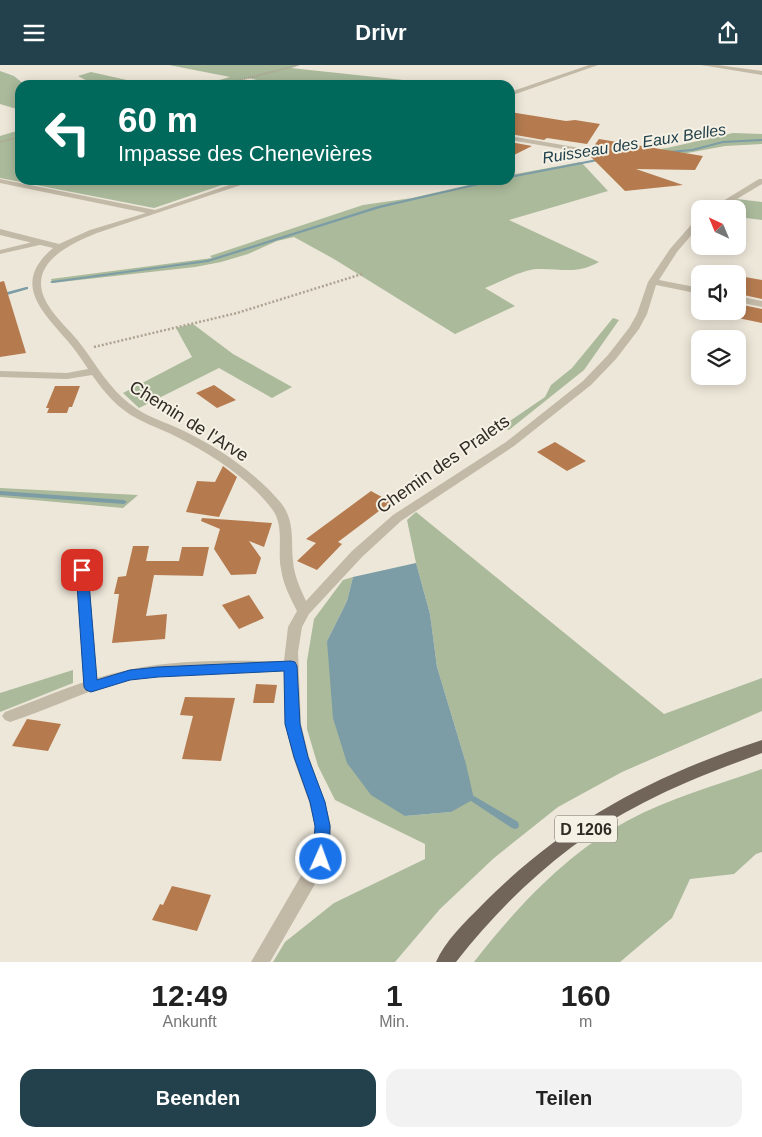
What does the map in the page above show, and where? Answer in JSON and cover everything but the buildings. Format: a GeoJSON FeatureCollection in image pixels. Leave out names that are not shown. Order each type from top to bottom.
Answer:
{"type":"FeatureCollection","features":[{"type":"Feature","properties":{"kind":"main road","name":"D 1206"},"geometry":{"type":"LineString","coordinates":[[445,962],[506,894],[557,849],[591,825],[618,808],[654,790],[762,746]]}},
{"type":"Feature","properties":{"kind":"street"},"geometry":{"type":"LineString","coordinates":[[515,92],[595,65]]}},
{"type":"Feature","properties":{"kind":"street"},"geometry":{"type":"LineString","coordinates":[[704,65],[762,73]]}},
{"type":"Feature","properties":{"kind":"street"},"geometry":{"type":"LineString","coordinates":[[0,181],[15,184]]}},
{"type":"Feature","properties":{"kind":"street"},"geometry":{"type":"LineString","coordinates":[[729,200],[762,181]]}},
{"type":"Feature","properties":{"kind":"street"},"geometry":{"type":"LineString","coordinates":[[20,185],[156,212]]}},
{"type":"Feature","properties":{"kind":"street"},"geometry":{"type":"LineString","coordinates":[[0,232],[60,247],[97,232],[237,185]]}},
{"type":"Feature","properties":{"kind":"street","name":"Chemin des Pralets"},"geometry":{"type":"LineString","coordinates":[[260,962],[321,859],[323,826],[292,724],[292,637],[304,611],[357,554],[397,518],[437,490],[510,444],[587,383],[612,357],[634,329],[642,314],[653,282],[673,251],[691,230]]}},
{"type":"Feature","properties":{"kind":"street","name":"Chemin de l'Arve"},"geometry":{"type":"LineString","coordinates":[[60,247],[42,263],[37,284],[38,295],[47,311],[82,351],[94,371],[127,408],[182,435],[219,457],[252,483],[277,507],[283,515],[285,523],[287,569],[304,611]]}},
{"type":"Feature","properties":{"kind":"street"},"geometry":{"type":"LineString","coordinates":[[653,282],[691,289]]}},
{"type":"Feature","properties":{"kind":"street"},"geometry":{"type":"LineString","coordinates":[[746,301],[762,304]]}},
{"type":"Feature","properties":{"kind":"street"},"geometry":{"type":"LineString","coordinates":[[0,374],[67,376],[94,371]]}},
{"type":"Feature","properties":{"kind":"street"},"geometry":{"type":"LineString","coordinates":[[10,717],[91,687],[130,675],[291,666]]}},
{"type":"Feature","properties":{"kind":"lane"},"geometry":{"type":"LineString","coordinates":[[515,139],[586,151]]}},
{"type":"Feature","properties":{"kind":"lane"},"geometry":{"type":"LineString","coordinates":[[0,252],[41,242]]}},
{"type":"Feature","properties":{"kind":"lane"},"geometry":{"type":"LineString","coordinates":[[81,559],[91,687]]}},
{"type":"Feature","properties":{"kind":"path"},"geometry":{"type":"LineString","coordinates":[[240,80],[299,65]]}},
{"type":"Feature","properties":{"kind":"path"},"geometry":{"type":"LineString","coordinates":[[0,142],[15,138]]}},
{"type":"Feature","properties":{"kind":"path"},"geometry":{"type":"LineString","coordinates":[[82,351],[237,313],[362,275]]}},
{"type":"Feature","properties":{"kind":"green space"},"geometry":{"type":"Polygon","coordinates":[[[169,65],[299,65],[291,68],[403,80],[257,80],[249,78],[219,80],[230,77],[169,65]]]}},
{"type":"Feature","properties":{"kind":"green space"},"geometry":{"type":"Polygon","coordinates":[[[0,71],[14,76],[19,80],[15,80],[15,108],[0,104],[0,71]]]}},
{"type":"Feature","properties":{"kind":"green space"},"geometry":{"type":"Polygon","coordinates":[[[91,72],[127,80],[86,80],[78,76],[91,72]]]}},
{"type":"Feature","properties":{"kind":"green space"},"geometry":{"type":"Polygon","coordinates":[[[15,132],[15,181],[0,178],[0,136],[15,132]]]}},
{"type":"Feature","properties":{"kind":"green space"},"geometry":{"type":"Polygon","coordinates":[[[733,133],[762,134],[762,144],[725,146],[682,154],[607,157],[667,148],[733,133]]]}},
{"type":"Feature","properties":{"kind":"green space"},"geometry":{"type":"Polygon","coordinates":[[[581,162],[608,191],[509,220],[599,262],[575,270],[531,270],[485,288],[515,306],[455,334],[334,259],[294,237],[277,241],[248,254],[195,267],[52,283],[51,279],[212,258],[210,256],[363,205],[412,198],[468,185],[515,185],[515,174],[581,162]]]}},
{"type":"Feature","properties":{"kind":"green space"},"geometry":{"type":"Polygon","coordinates":[[[36,185],[222,185],[154,208],[36,185]]]}},
{"type":"Feature","properties":{"kind":"green space"},"geometry":{"type":"Polygon","coordinates":[[[746,200],[762,202],[762,220],[746,218],[746,200]]]}},
{"type":"Feature","properties":{"kind":"green space"},"geometry":{"type":"Polygon","coordinates":[[[613,318],[619,320],[584,370],[509,430],[501,427],[545,397],[551,385],[572,368],[613,318]]]}},
{"type":"Feature","properties":{"kind":"green space"},"geometry":{"type":"Polygon","coordinates":[[[193,324],[233,354],[292,387],[272,398],[219,368],[139,408],[123,393],[192,357],[176,328],[193,324]]]}},
{"type":"Feature","properties":{"kind":"green space"},"geometry":{"type":"Polygon","coordinates":[[[0,488],[138,495],[123,508],[0,497],[0,488]]]}},
{"type":"Feature","properties":{"kind":"green space"},"geometry":{"type":"Polygon","coordinates":[[[416,512],[664,714],[762,678],[762,711],[622,772],[558,807],[494,858],[440,909],[395,962],[273,962],[285,942],[334,903],[425,859],[425,844],[335,800],[318,766],[307,729],[307,661],[314,619],[343,580],[353,577],[347,601],[327,641],[405,816],[451,812],[465,760],[437,667],[430,614],[407,520],[416,512]]]}},
{"type":"Feature","properties":{"kind":"green space"},"geometry":{"type":"Polygon","coordinates":[[[73,670],[73,683],[0,712],[0,693],[73,670]]]}},
{"type":"Feature","properties":{"kind":"green space"},"geometry":{"type":"Polygon","coordinates":[[[762,769],[762,852],[756,854],[734,874],[690,879],[672,918],[620,962],[474,962],[507,922],[543,884],[583,849],[605,834],[659,805],[762,769]]]}},
{"type":"Feature","properties":{"kind":"water"},"geometry":{"type":"Polygon","coordinates":[[[416,563],[430,614],[437,667],[465,760],[474,799],[451,812],[405,816],[371,795],[347,763],[333,718],[327,641],[347,601],[353,577],[416,563]]]}},
{"type":"Feature","properties":{"kind":"waterway","name":"Ruisseau des Eaux Belles"},"geometry":{"type":"LineString","coordinates":[[669,152],[692,150],[723,142],[762,140]]}},
{"type":"Feature","properties":{"kind":"waterway","name":"Ruisseau des Eaux Belles"},"geometry":{"type":"LineString","coordinates":[[515,176],[602,159]]}},
{"type":"Feature","properties":{"kind":"waterway","name":"Ruisseau des Eaux Belles"},"geometry":{"type":"LineString","coordinates":[[52,282],[208,261],[379,207],[476,185]]}},
{"type":"Feature","properties":{"kind":"waterway","name":"Ruisseau des Eaux Belles"},"geometry":{"type":"LineString","coordinates":[[0,296],[26,288]]}},
{"type":"Feature","properties":{"kind":"waterway"},"geometry":{"type":"LineString","coordinates":[[0,493],[124,502]]}},
{"type":"Feature","properties":{"kind":"waterway"},"geometry":{"type":"LineString","coordinates":[[474,799],[515,825]]}},
{"type":"Feature","properties":{"kind":"route"},"geometry":{"type":"LineString","coordinates":[[82,570],[91,687],[130,675],[158,672],[291,666],[292,724],[323,826],[321,859]]}}]}
